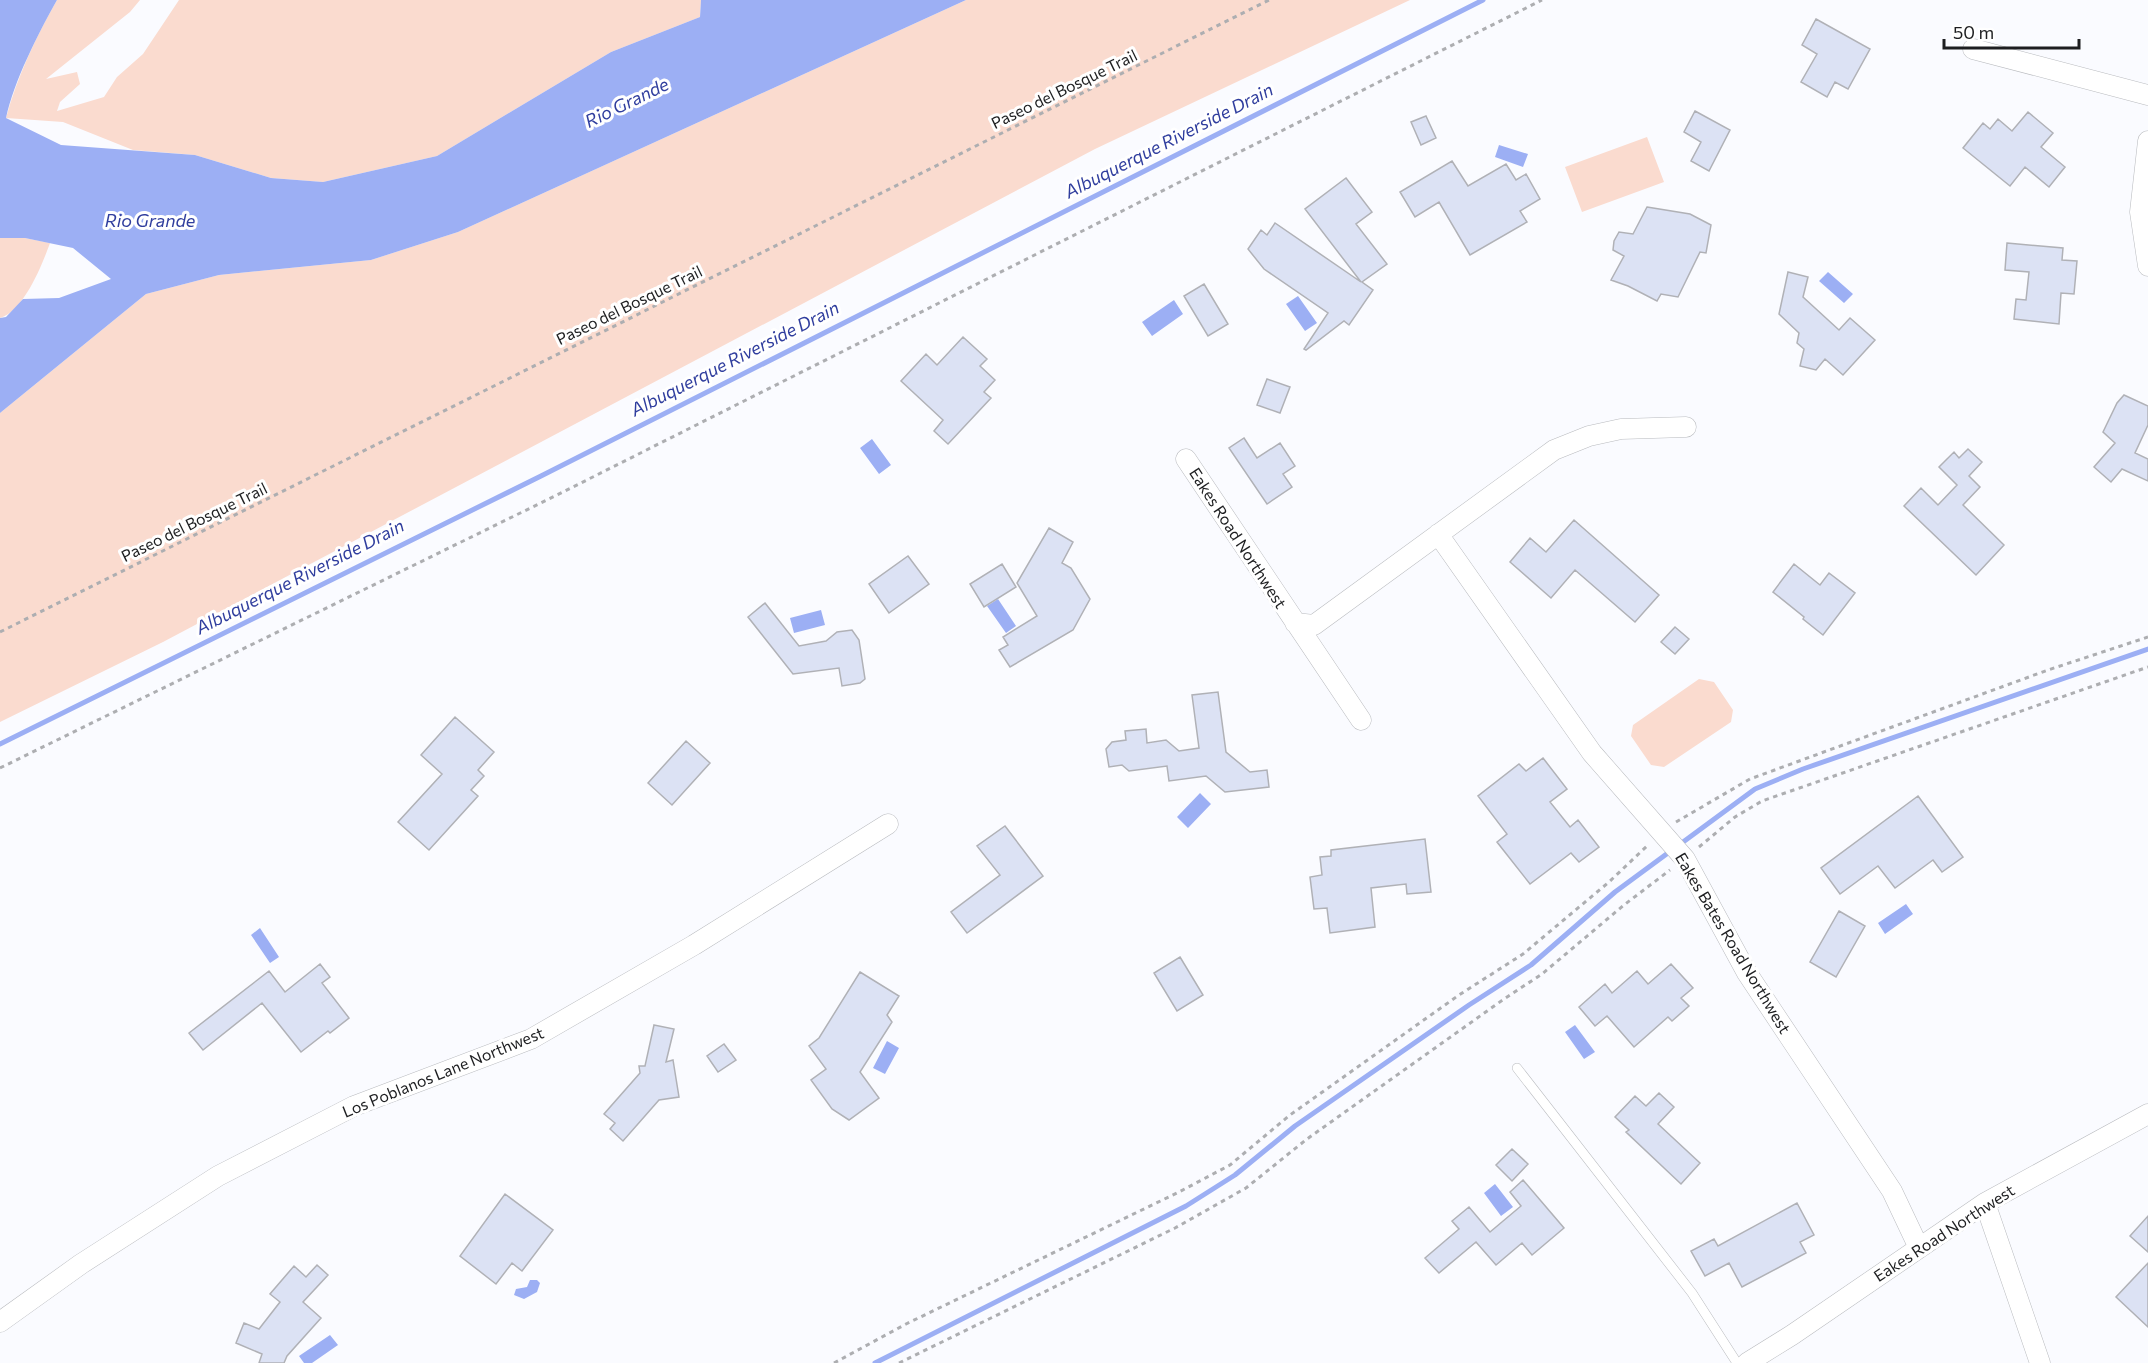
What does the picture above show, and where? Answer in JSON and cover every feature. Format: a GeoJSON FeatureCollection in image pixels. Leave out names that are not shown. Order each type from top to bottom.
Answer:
{"type":"FeatureCollection","features":[{"type":"Feature","properties":{"kind":"street"},"geometry":{"type":"LineString","coordinates":[[1973,49],[2148,95]]}},
{"type":"Feature","properties":{"kind":"street"},"geometry":{"type":"LineString","coordinates":[[2148,141],[2140,212],[2148,266]]}},
{"type":"Feature","properties":{"kind":"street","name":"Eakes Road Northwest"},"geometry":{"type":"LineString","coordinates":[[1186,459],[1294,623],[1314,625],[1554,450],[1589,436],[1621,429],[1686,427]]}},
{"type":"Feature","properties":{"kind":"street","name":"Eakes Bates Road Northwest"},"geometry":{"type":"LineString","coordinates":[[1438,534],[1592,753],[1663,831],[1685,859],[1747,973],[1892,1191],[1919,1248]]}},
{"type":"Feature","properties":{"kind":"street"},"geometry":{"type":"LineString","coordinates":[[1294,623],[1361,720]]}},
{"type":"Feature","properties":{"kind":"street","name":"Los Poblanos Lane Northwest"},"geometry":{"type":"LineString","coordinates":[[0,1322],[81,1264],[218,1176],[354,1106],[531,1039],[694,945],[888,824]]}},
{"type":"Feature","properties":{"kind":"street","name":"Eakes Road Northwest"},"geometry":{"type":"LineString","coordinates":[[1747,1363],[1792,1335],[1985,1203],[2148,1114]]}},
{"type":"Feature","properties":{"kind":"street"},"geometry":{"type":"LineString","coordinates":[[1985,1203],[2040,1363]]}},
{"type":"Feature","properties":{"kind":"lane"},"geometry":{"type":"LineString","coordinates":[[1517,1068],[1692,1293],[1737,1363]]}},
{"type":"Feature","properties":{"kind":"path","name":"Paseo del Bosque Trail"},"geometry":{"type":"LineString","coordinates":[[0,632],[1269,0]]}},
{"type":"Feature","properties":{"kind":"path"},"geometry":{"type":"LineString","coordinates":[[0,768],[557,495],[1542,0]]}},
{"type":"Feature","properties":{"kind":"path"},"geometry":{"type":"LineString","coordinates":[[834,1363],[906,1324],[1230,1165],[1299,1109],[1459,995],[1522,954],[1609,882],[1671,824],[1750,779],[2048,670],[2148,638]]}},
{"type":"Feature","properties":{"kind":"path"},"geometry":{"type":"LineString","coordinates":[[899,1363],[1175,1228],[1246,1188],[1307,1139],[1542,974],[1735,817],[1762,801],[2148,667]]}},
{"type":"Feature","properties":{"kind":"shaded area"},"geometry":{"type":"Polygon","coordinates":[[[57,0],[140,0],[130,12],[46,79],[77,72],[80,84],[60,102],[57,111],[104,97],[117,77],[143,54],[179,0],[701,0],[700,17],[611,52],[437,156],[323,182],[271,178],[195,155],[133,150],[63,122],[6,118],[28,58],[57,0]]]}},
{"type":"Feature","properties":{"kind":"shaded area"},"geometry":{"type":"Polygon","coordinates":[[[966,0],[1410,0],[1095,149],[163,642],[0,722],[0,413],[146,294],[219,275],[371,260],[458,232],[966,0]]]}},
{"type":"Feature","properties":{"kind":"shaded area"},"geometry":{"type":"Polygon","coordinates":[[[1647,137],[1664,182],[1582,212],[1565,167],[1647,137]]]}},
{"type":"Feature","properties":{"kind":"shaded area"},"geometry":{"type":"Polygon","coordinates":[[[0,238],[25,238],[50,243],[37,275],[24,297],[9,314],[0,318],[0,238]]]}},
{"type":"Feature","properties":{"kind":"shaded area"},"geometry":{"type":"Polygon","coordinates":[[[1699,679],[1714,682],[1733,710],[1731,722],[1664,767],[1651,765],[1631,736],[1633,725],[1699,679]]]}},
{"type":"Feature","properties":{"kind":"water","name":"Rio Grande"},"geometry":{"type":"Polygon","coordinates":[[[0,0],[57,0],[21,73],[6,118],[61,145],[195,155],[271,178],[323,182],[437,156],[611,52],[700,17],[701,0],[966,0],[458,232],[371,260],[219,275],[146,294],[0,413],[0,318],[6,317],[23,299],[59,298],[111,279],[73,248],[25,238],[0,238],[0,0]]]}},
{"type":"Feature","properties":{"kind":"water"},"geometry":{"type":"Polygon","coordinates":[[[1499,145],[1528,154],[1523,167],[1495,157],[1499,145]]]}},
{"type":"Feature","properties":{"kind":"water"},"geometry":{"type":"Polygon","coordinates":[[[1828,272],[1853,294],[1844,303],[1819,281],[1828,272]]]}},
{"type":"Feature","properties":{"kind":"water"},"geometry":{"type":"Polygon","coordinates":[[[1298,296],[1317,323],[1305,331],[1286,304],[1298,296]]]}},
{"type":"Feature","properties":{"kind":"water"},"geometry":{"type":"Polygon","coordinates":[[[1174,300],[1183,314],[1152,336],[1142,322],[1174,300]]]}},
{"type":"Feature","properties":{"kind":"water"},"geometry":{"type":"Polygon","coordinates":[[[872,439],[891,465],[879,474],[860,448],[872,439]]]}},
{"type":"Feature","properties":{"kind":"water"},"geometry":{"type":"Polygon","coordinates":[[[998,599],[1016,626],[1006,633],[987,606],[998,599]]]}},
{"type":"Feature","properties":{"kind":"water"},"geometry":{"type":"Polygon","coordinates":[[[821,610],[825,625],[794,633],[790,618],[821,610]]]}},
{"type":"Feature","properties":{"kind":"water"},"geometry":{"type":"Polygon","coordinates":[[[1200,793],[1211,804],[1188,828],[1177,817],[1200,793]]]}},
{"type":"Feature","properties":{"kind":"water"},"geometry":{"type":"Polygon","coordinates":[[[1906,904],[1913,914],[1885,934],[1878,923],[1906,904]]]}},
{"type":"Feature","properties":{"kind":"water"},"geometry":{"type":"Polygon","coordinates":[[[260,928],[279,957],[270,963],[251,935],[260,928]]]}},
{"type":"Feature","properties":{"kind":"water"},"geometry":{"type":"Polygon","coordinates":[[[1575,1025],[1595,1052],[1584,1059],[1565,1032],[1575,1025]]]}},
{"type":"Feature","properties":{"kind":"water"},"geometry":{"type":"Polygon","coordinates":[[[887,1041],[899,1048],[885,1074],[873,1068],[887,1041]]]}},
{"type":"Feature","properties":{"kind":"water"},"geometry":{"type":"Polygon","coordinates":[[[1495,1184],[1513,1207],[1501,1216],[1484,1193],[1495,1184]]]}},
{"type":"Feature","properties":{"kind":"water"},"geometry":{"type":"Polygon","coordinates":[[[530,1280],[537,1280],[540,1283],[537,1292],[524,1299],[514,1295],[516,1289],[527,1287],[530,1280]]]}},
{"type":"Feature","properties":{"kind":"water"},"geometry":{"type":"Polygon","coordinates":[[[330,1335],[338,1345],[312,1363],[304,1363],[299,1356],[330,1335]]]}},
{"type":"Feature","properties":{"kind":"building"},"geometry":{"type":"Polygon","coordinates":[[[1816,19],[1870,49],[1848,89],[1835,82],[1827,97],[1801,82],[1817,54],[1802,45],[1816,19]]]}},
{"type":"Feature","properties":{"kind":"building"},"geometry":{"type":"Polygon","coordinates":[[[1695,111],[1730,130],[1709,171],[1691,161],[1701,142],[1684,132],[1695,111]]]}},
{"type":"Feature","properties":{"kind":"building"},"geometry":{"type":"Polygon","coordinates":[[[2028,112],[2053,133],[2041,147],[2065,167],[2049,187],[2025,167],[2010,186],[1963,148],[1983,123],[1990,129],[1998,119],[2012,131],[2028,112]]]}},
{"type":"Feature","properties":{"kind":"building"},"geometry":{"type":"Polygon","coordinates":[[[1426,116],[1436,138],[1421,145],[1411,122],[1426,116]]]}},
{"type":"Feature","properties":{"kind":"building"},"geometry":{"type":"Polygon","coordinates":[[[1452,161],[1468,186],[1506,164],[1516,180],[1526,174],[1540,199],[1520,211],[1527,222],[1470,255],[1439,202],[1415,217],[1400,192],[1452,161]]]}},
{"type":"Feature","properties":{"kind":"building"},"geometry":{"type":"Polygon","coordinates":[[[1346,178],[1372,212],[1356,224],[1387,264],[1362,282],[1373,290],[1349,325],[1344,321],[1306,350],[1304,349],[1328,313],[1264,269],[1248,249],[1261,230],[1267,235],[1275,223],[1361,282],[1305,209],[1346,178]]]}},
{"type":"Feature","properties":{"kind":"building"},"geometry":{"type":"Polygon","coordinates":[[[1647,207],[1690,214],[1711,225],[1706,253],[1700,252],[1678,297],[1661,294],[1657,301],[1611,280],[1624,256],[1613,250],[1614,241],[1619,232],[1633,234],[1647,207]]]}},
{"type":"Feature","properties":{"kind":"building"},"geometry":{"type":"Polygon","coordinates":[[[2007,243],[2063,248],[2062,260],[2077,261],[2074,294],[2061,293],[2059,324],[2014,319],[2016,299],[2026,300],[2029,272],[2005,270],[2007,243]]]}},
{"type":"Feature","properties":{"kind":"building"},"geometry":{"type":"Polygon","coordinates":[[[1788,272],[1808,277],[1803,297],[1839,330],[1850,318],[1875,340],[1843,375],[1825,359],[1816,370],[1800,366],[1804,349],[1797,343],[1799,333],[1779,314],[1788,272]]]}},
{"type":"Feature","properties":{"kind":"building"},"geometry":{"type":"Polygon","coordinates":[[[1204,284],[1228,324],[1208,336],[1184,296],[1204,284]]]}},
{"type":"Feature","properties":{"kind":"building"},"geometry":{"type":"Polygon","coordinates":[[[963,337],[987,359],[980,366],[995,380],[984,392],[991,398],[948,444],[934,431],[943,420],[901,381],[926,354],[937,365],[963,337]]]}},
{"type":"Feature","properties":{"kind":"building"},"geometry":{"type":"Polygon","coordinates":[[[1267,379],[1290,387],[1280,413],[1257,405],[1267,379]]]}},
{"type":"Feature","properties":{"kind":"building"},"geometry":{"type":"Polygon","coordinates":[[[2124,395],[2148,406],[2148,425],[2135,453],[2148,459],[2148,481],[2122,469],[2111,482],[2094,467],[2115,443],[2103,432],[2117,403],[2124,395]]]}},
{"type":"Feature","properties":{"kind":"building"},"geometry":{"type":"Polygon","coordinates":[[[1244,438],[1257,458],[1280,443],[1295,466],[1283,474],[1292,487],[1267,504],[1229,448],[1244,438]]]}},
{"type":"Feature","properties":{"kind":"building"},"geometry":{"type":"Polygon","coordinates":[[[1968,449],[1982,462],[1969,476],[1980,487],[1963,505],[2004,545],[1976,575],[1904,506],[1921,488],[1938,505],[1957,485],[1939,467],[1954,452],[1959,458],[1968,449]]]}},
{"type":"Feature","properties":{"kind":"building"},"geometry":{"type":"Polygon","coordinates":[[[1574,520],[1659,595],[1635,622],[1575,570],[1551,598],[1510,562],[1530,538],[1546,552],[1574,520]]]}},
{"type":"Feature","properties":{"kind":"building"},"geometry":{"type":"Polygon","coordinates":[[[1049,528],[1073,542],[1062,563],[1071,568],[1090,599],[1073,630],[1010,667],[999,650],[1008,645],[1003,637],[1037,616],[1017,583],[1049,528]]]}},
{"type":"Feature","properties":{"kind":"building"},"geometry":{"type":"Polygon","coordinates":[[[908,556],[929,584],[889,613],[869,584],[908,556]]]}},
{"type":"Feature","properties":{"kind":"building"},"geometry":{"type":"Polygon","coordinates":[[[1002,564],[1016,587],[984,607],[970,584],[1002,564]]]}},
{"type":"Feature","properties":{"kind":"building"},"geometry":{"type":"Polygon","coordinates":[[[1794,564],[1820,585],[1829,573],[1855,593],[1823,635],[1773,592],[1794,564]]]}},
{"type":"Feature","properties":{"kind":"building"},"geometry":{"type":"Polygon","coordinates":[[[765,603],[799,646],[826,641],[837,632],[852,630],[859,640],[865,679],[860,683],[842,686],[839,668],[793,674],[748,617],[765,603]]]}},
{"type":"Feature","properties":{"kind":"building"},"geometry":{"type":"Polygon","coordinates":[[[1675,627],[1689,639],[1675,654],[1661,642],[1675,627]]]}},
{"type":"Feature","properties":{"kind":"building"},"geometry":{"type":"Polygon","coordinates":[[[1218,692],[1226,752],[1250,772],[1267,770],[1269,787],[1225,792],[1206,776],[1169,781],[1167,766],[1129,771],[1122,765],[1109,767],[1106,749],[1112,742],[1126,740],[1125,731],[1146,729],[1147,743],[1166,740],[1179,751],[1199,748],[1192,695],[1218,692]]]}},
{"type":"Feature","properties":{"kind":"building"},"geometry":{"type":"Polygon","coordinates":[[[455,717],[494,752],[478,770],[484,776],[471,790],[478,796],[429,850],[398,822],[442,774],[421,755],[455,717]]]}},
{"type":"Feature","properties":{"kind":"building"},"geometry":{"type":"Polygon","coordinates":[[[686,741],[710,763],[672,805],[648,783],[686,741]]]}},
{"type":"Feature","properties":{"kind":"building"},"geometry":{"type":"Polygon","coordinates":[[[1543,758],[1567,789],[1550,802],[1570,827],[1578,820],[1599,847],[1579,862],[1571,853],[1530,884],[1497,842],[1507,834],[1478,796],[1519,764],[1526,771],[1543,758]]]}},
{"type":"Feature","properties":{"kind":"building"},"geometry":{"type":"Polygon","coordinates":[[[1918,796],[1963,857],[1942,872],[1933,860],[1895,888],[1878,866],[1840,894],[1821,868],[1918,796]]]}},
{"type":"Feature","properties":{"kind":"building"},"geometry":{"type":"Polygon","coordinates":[[[1005,826],[1043,876],[967,933],[951,912],[1000,875],[977,846],[1005,826]]]}},
{"type":"Feature","properties":{"kind":"building"},"geometry":{"type":"Polygon","coordinates":[[[1425,839],[1431,892],[1407,894],[1406,884],[1371,888],[1375,927],[1330,933],[1327,908],[1314,909],[1310,877],[1322,875],[1320,857],[1331,856],[1331,850],[1425,839]]]}},
{"type":"Feature","properties":{"kind":"building"},"geometry":{"type":"Polygon","coordinates":[[[1839,911],[1865,926],[1836,977],[1810,962],[1839,911]]]}},
{"type":"Feature","properties":{"kind":"building"},"geometry":{"type":"Polygon","coordinates":[[[1180,957],[1203,995],[1177,1011],[1154,973],[1180,957]]]}},
{"type":"Feature","properties":{"kind":"building"},"geometry":{"type":"Polygon","coordinates":[[[320,964],[330,977],[322,983],[349,1018],[301,1052],[262,1003],[203,1050],[189,1033],[269,971],[285,992],[320,964]]]}},
{"type":"Feature","properties":{"kind":"building"},"geometry":{"type":"Polygon","coordinates":[[[1671,964],[1693,988],[1681,998],[1689,1006],[1672,1021],[1668,1017],[1634,1047],[1607,1016],[1595,1026],[1579,1007],[1605,984],[1612,993],[1637,971],[1648,984],[1671,964]]]}},
{"type":"Feature","properties":{"kind":"building"},"geometry":{"type":"Polygon","coordinates":[[[860,972],[899,996],[887,1015],[892,1022],[860,1072],[879,1098],[849,1120],[832,1109],[811,1080],[826,1069],[809,1046],[819,1038],[860,972]]]}},
{"type":"Feature","properties":{"kind":"building"},"geometry":{"type":"Polygon","coordinates":[[[654,1025],[674,1029],[666,1062],[673,1060],[679,1097],[659,1100],[623,1141],[610,1129],[615,1123],[604,1114],[640,1073],[639,1066],[645,1066],[654,1025]]]}},
{"type":"Feature","properties":{"kind":"building"},"geometry":{"type":"Polygon","coordinates":[[[724,1044],[736,1060],[718,1072],[707,1056],[724,1044]]]}},
{"type":"Feature","properties":{"kind":"building"},"geometry":{"type":"Polygon","coordinates":[[[1659,1093],[1674,1107],[1658,1124],[1700,1163],[1681,1184],[1626,1132],[1629,1130],[1615,1117],[1635,1096],[1646,1106],[1659,1093]]]}},
{"type":"Feature","properties":{"kind":"building"},"geometry":{"type":"Polygon","coordinates":[[[1512,1149],[1528,1164],[1512,1181],[1496,1165],[1512,1149]]]}},
{"type":"Feature","properties":{"kind":"building"},"geometry":{"type":"Polygon","coordinates":[[[1523,1180],[1564,1228],[1532,1255],[1522,1243],[1496,1265],[1476,1242],[1439,1273],[1425,1258],[1459,1229],[1452,1221],[1469,1207],[1490,1232],[1521,1206],[1510,1192],[1523,1180]]]}},
{"type":"Feature","properties":{"kind":"building"},"geometry":{"type":"Polygon","coordinates":[[[505,1194],[553,1230],[522,1271],[512,1263],[496,1284],[460,1256],[505,1194]]]}},
{"type":"Feature","properties":{"kind":"building"},"geometry":{"type":"Polygon","coordinates":[[[1797,1203],[1814,1235],[1800,1242],[1806,1253],[1742,1287],[1729,1263],[1705,1276],[1691,1251],[1714,1239],[1718,1246],[1797,1203]]]}},
{"type":"Feature","properties":{"kind":"building"},"geometry":{"type":"Polygon","coordinates":[[[2148,1216],[2148,1252],[2130,1236],[2148,1216]]]}},
{"type":"Feature","properties":{"kind":"building"},"geometry":{"type":"Polygon","coordinates":[[[2148,1263],[2148,1327],[2116,1297],[2148,1263]]]}},
{"type":"Feature","properties":{"kind":"building"},"geometry":{"type":"Polygon","coordinates":[[[317,1265],[328,1275],[303,1302],[321,1318],[287,1356],[284,1363],[259,1363],[262,1354],[236,1343],[244,1323],[259,1329],[280,1302],[270,1294],[294,1266],[306,1277],[317,1265]]]}},
{"type":"Feature","properties":{"kind":"waterway","name":"Albuquerque Riverside Drain"},"geometry":{"type":"LineString","coordinates":[[0,744],[541,476],[1483,0]]}},
{"type":"Feature","properties":{"kind":"waterway"},"geometry":{"type":"LineString","coordinates":[[1679,845],[1755,789],[1803,769],[2148,649]]}},
{"type":"Feature","properties":{"kind":"waterway"},"geometry":{"type":"LineString","coordinates":[[875,1363],[1186,1206],[1235,1175],[1295,1126],[1469,1005],[1531,965],[1615,892],[1672,850]]}}]}
